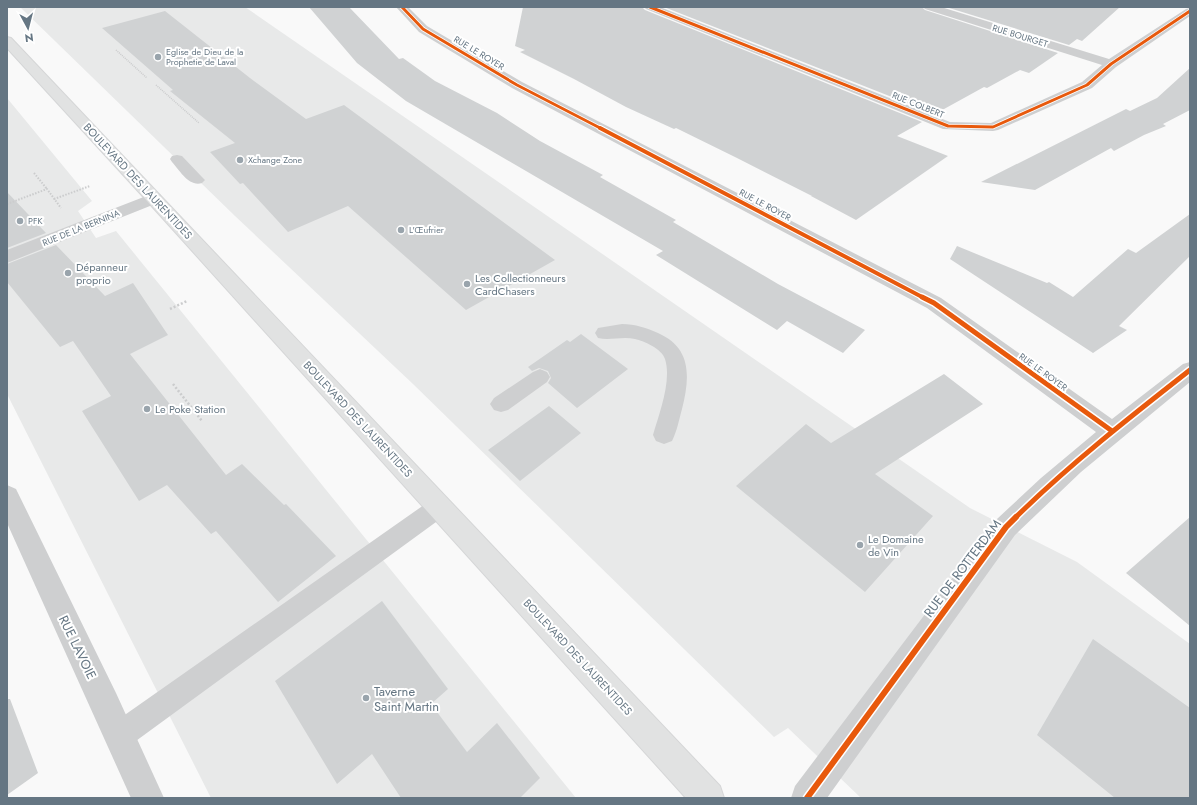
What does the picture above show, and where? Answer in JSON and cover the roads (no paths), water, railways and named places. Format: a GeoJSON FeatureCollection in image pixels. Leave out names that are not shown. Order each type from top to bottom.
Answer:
{"type":"FeatureCollection","features":[{"type":"Feature","properties":{"kind":"main road","name":"BOULEVARD DES LAURENTIDES"},"geometry":{"type":"LineString","coordinates":[[7,41],[708,798]]}},
{"type":"Feature","properties":{"kind":"street","name":"RUE LE ROYER"},"geometry":{"type":"LineString","coordinates":[[402,7],[423,28],[517,85],[934,303],[1112,431]]}},
{"type":"Feature","properties":{"kind":"street","name":"RUE COLBERT"},"geometry":{"type":"LineString","coordinates":[[650,7],[948,126],[993,127],[1087,85],[1111,64],[1190,11]]}},
{"type":"Feature","properties":{"kind":"street","name":"RUE BOURGET"},"geometry":{"type":"LineString","coordinates":[[929,7],[1111,64]]}},
{"type":"Feature","properties":{"kind":"street","name":"RUE DE LA BERNINA"},"geometry":{"type":"LineString","coordinates":[[7,257],[154,198]]}},
{"type":"Feature","properties":{"kind":"street","name":"RUE DE ROTTERDAM"},"geometry":{"type":"LineString","coordinates":[[807,798],[1006,527],[1045,488],[1112,431],[1190,370]]}},
{"type":"Feature","properties":{"kind":"street","name":"RUE LAVOIE"},"geometry":{"type":"LineString","coordinates":[[7,496],[148,798]]}},
{"type":"Feature","properties":{"kind":"lane"},"geometry":{"type":"LineString","coordinates":[[177,159],[197,180]]}},
{"type":"Feature","properties":{"kind":"lane"},"geometry":{"type":"LineString","coordinates":[[605,333],[621,330],[641,334],[661,344],[670,351],[674,358],[676,381],[664,435]]}},
{"type":"Feature","properties":{"kind":"lane"},"geometry":{"type":"LineString","coordinates":[[501,404],[540,377]]}},
{"type":"Feature","properties":{"kind":"lane"},"geometry":{"type":"LineString","coordinates":[[119,736],[439,506]]}},
{"type":"Feature","properties":{"kind":"place","name":"Eglise de Dieu de la Prophetie de Laval"},"geometry":{"type":"Point","coordinates":[158,57]}},
{"type":"Feature","properties":{"kind":"place","name":"Xchange Zone"},"geometry":{"type":"Point","coordinates":[240,160]}},
{"type":"Feature","properties":{"kind":"place","name":"PFK"},"geometry":{"type":"Point","coordinates":[20,221]}},
{"type":"Feature","properties":{"kind":"place","name":"L'Œufrier"},"geometry":{"type":"Point","coordinates":[401,230]}},
{"type":"Feature","properties":{"kind":"place","name":"Dépanneur proprio"},"geometry":{"type":"Point","coordinates":[68,273]}},
{"type":"Feature","properties":{"kind":"place","name":"Les Collectionneurs CardChasers"},"geometry":{"type":"Point","coordinates":[467,284]}},
{"type":"Feature","properties":{"kind":"place","name":"Le Poke Station"},"geometry":{"type":"Point","coordinates":[147,409]}},
{"type":"Feature","properties":{"kind":"place","name":"Le Domaine de Vin"},"geometry":{"type":"Point","coordinates":[860,545]}},
{"type":"Feature","properties":{"kind":"place","name":"Taverne Saint Martin"},"geometry":{"type":"Point","coordinates":[366,698]}}]}
